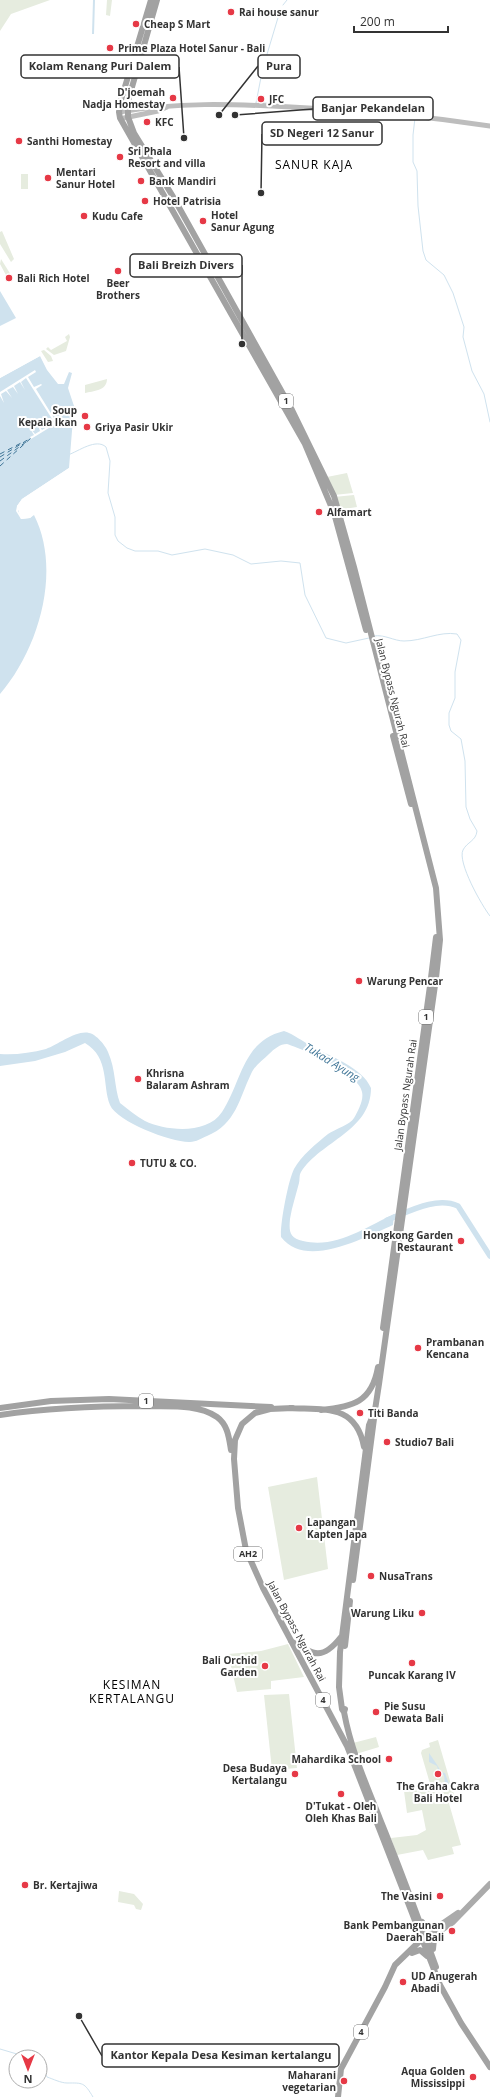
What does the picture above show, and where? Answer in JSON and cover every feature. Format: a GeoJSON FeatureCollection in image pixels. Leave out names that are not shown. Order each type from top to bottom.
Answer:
{"type":"FeatureCollection","features":[{"type":"Feature","properties":{"kind":"highway","name":"Jalan Bypass Ngurah Rai"},"geometry":{"type":"LineString","coordinates":[[149,164],[127,114],[129,97],[152,8],[152,0]]}},
{"type":"Feature","properties":{"kind":"highway","name":"Jalan Bypass Ngurah Rai"},"geometry":{"type":"LineString","coordinates":[[156,0],[121,100],[119,112],[120,118],[149,164],[192,238],[284,405],[317,470],[338,525],[366,623],[420,833],[436,888],[440,940],[435,984],[399,1223],[375,1410],[376,1415],[343,1663],[344,1712]]}},
{"type":"Feature","properties":{"kind":"highway","name":"Jalan Bypass Ngurah Rai"},"geometry":{"type":"LineString","coordinates":[[321,1410],[352,1405],[366,1395],[374,1384],[399,1223]]}},
{"type":"Feature","properties":{"kind":"highway","name":"1"},"geometry":{"type":"LineString","coordinates":[[0,1408],[51,1401],[92,1399],[293,1408]]}},
{"type":"Feature","properties":{"kind":"highway"},"geometry":{"type":"LineString","coordinates":[[146,1401],[151,1406]]}},
{"type":"Feature","properties":{"kind":"highway","name":"1"},"geometry":{"type":"LineString","coordinates":[[0,1415],[66,1407],[151,1406],[193,1408],[205,1411],[217,1417],[223,1423],[227,1431],[234,1459]]}},
{"type":"Feature","properties":{"kind":"highway","name":"Jalan Bypass Ngurah Rai"},"geometry":{"type":"LineString","coordinates":[[293,1408],[321,1410],[343,1414],[356,1423],[362,1438],[365,1459]]}},
{"type":"Feature","properties":{"kind":"highway"},"geometry":{"type":"LineString","coordinates":[[234,1459],[235,1440],[242,1424],[248,1418],[261,1411],[293,1408]]}},
{"type":"Feature","properties":{"kind":"highway","name":"Jalan Bypass Ngurah Rai"},"geometry":{"type":"LineString","coordinates":[[375,1410],[370,1420],[341,1637],[338,1677],[340,1699],[351,1742],[363,1779],[415,1922],[425,1939]]}},
{"type":"Feature","properties":{"kind":"highway","name":"Jalan Bypass Ngurah Rai"},"geometry":{"type":"LineString","coordinates":[[234,1459],[239,1518],[246,1550],[255,1571],[341,1734],[418,1916],[425,1939]]}},
{"type":"Feature","properties":{"kind":"highway"},"geometry":{"type":"LineString","coordinates":[[291,1640],[310,1652],[321,1654],[330,1650],[341,1637]]}},
{"type":"Feature","properties":{"kind":"highway"},"geometry":{"type":"LineString","coordinates":[[418,1916],[427,1928],[440,1927]]}},
{"type":"Feature","properties":{"kind":"highway","name":"4"},"geometry":{"type":"LineString","coordinates":[[409,1952],[417,1939],[415,1922]]}},
{"type":"Feature","properties":{"kind":"highway"},"geometry":{"type":"LineString","coordinates":[[431,1958],[433,1940],[440,1927]]}},
{"type":"Feature","properties":{"kind":"highway","name":"4"},"geometry":{"type":"LineString","coordinates":[[338,2097],[341,2069],[394,1970],[396,1963],[425,1939],[431,1958],[454,2011],[490,2067]]}},
{"type":"Feature","properties":{"kind":"highway"},"geometry":{"type":"LineString","coordinates":[[409,1952],[418,1950],[423,1951],[431,1958]]}},
{"type":"Feature","properties":{"kind":"main road"},"geometry":{"type":"LineString","coordinates":[[119,112],[127,114],[158,111],[167,107],[220,103],[326,109],[424,117],[490,126]]}},
{"type":"Feature","properties":{"kind":"main road"},"geometry":{"type":"LineString","coordinates":[[120,118],[127,114]]}},
{"type":"Feature","properties":{"kind":"main road"},"geometry":{"type":"LineString","coordinates":[[425,1939],[440,1927],[453,1922],[460,1913],[490,1884]]}},
{"type":"Feature","properties":{"kind":"shaded area"},"geometry":{"type":"Polygon","coordinates":[[[0,0],[50,0],[11,14],[0,31],[0,0]]]}},
{"type":"Feature","properties":{"kind":"shaded area"},"geometry":{"type":"Polygon","coordinates":[[[107,0],[112,0],[110,16],[106,15],[107,0]]]}},
{"type":"Feature","properties":{"kind":"shaded area"},"geometry":{"type":"Polygon","coordinates":[[[21,174],[28,174],[28,189],[21,189],[21,174]]]}},
{"type":"Feature","properties":{"kind":"shaded area"},"geometry":{"type":"Polygon","coordinates":[[[2,231],[14,259],[11,262],[0,244],[0,232],[2,231]]]}},
{"type":"Feature","properties":{"kind":"shaded area"},"geometry":{"type":"Polygon","coordinates":[[[1,259],[11,275],[7,277],[0,264],[1,259]]]}},
{"type":"Feature","properties":{"kind":"shaded area"},"geometry":{"type":"Polygon","coordinates":[[[69,334],[70,337],[66,351],[54,355],[46,349],[48,347],[51,350],[67,341],[65,337],[69,334]]]}},
{"type":"Feature","properties":{"kind":"shaded area"},"geometry":{"type":"Polygon","coordinates":[[[44,350],[51,356],[53,361],[48,362],[41,351],[44,350]]]}},
{"type":"Feature","properties":{"kind":"shaded area"},"geometry":{"type":"Polygon","coordinates":[[[107,379],[105,386],[102,388],[85,393],[85,385],[107,379]]]}},
{"type":"Feature","properties":{"kind":"shaded area"},"geometry":{"type":"Polygon","coordinates":[[[347,473],[353,493],[334,495],[327,477],[347,473]]]}},
{"type":"Feature","properties":{"kind":"shaded area"},"geometry":{"type":"Polygon","coordinates":[[[354,495],[357,507],[338,510],[334,497],[354,495]]]}},
{"type":"Feature","properties":{"kind":"shaded area","name":"Lapangan Kapten Japa"},"geometry":{"type":"Polygon","coordinates":[[[317,1477],[328,1569],[284,1580],[268,1487],[317,1477]]]}},
{"type":"Feature","properties":{"kind":"shaded area","name":"Bali Orchid Garden"},"geometry":{"type":"Polygon","coordinates":[[[288,1644],[304,1677],[271,1681],[271,1689],[237,1692],[228,1654],[261,1651],[288,1644]]]}},
{"type":"Feature","properties":{"kind":"shaded area"},"geometry":{"type":"Polygon","coordinates":[[[289,1694],[297,1768],[272,1770],[264,1695],[289,1694]]]}},
{"type":"Feature","properties":{"kind":"shaded area"},"geometry":{"type":"Polygon","coordinates":[[[376,1737],[379,1747],[356,1754],[353,1743],[376,1737]]]}},
{"type":"Feature","properties":{"kind":"shaded area"},"geometry":{"type":"Polygon","coordinates":[[[438,1740],[455,1798],[448,1800],[461,1845],[452,1847],[454,1854],[428,1860],[423,1850],[397,1855],[391,1838],[417,1835],[426,1830],[422,1810],[407,1813],[404,1791],[416,1789],[417,1792],[431,1787],[421,1753],[422,1750],[430,1747],[429,1743],[438,1740]]]}},
{"type":"Feature","properties":{"kind":"shaded area"},"geometry":{"type":"Polygon","coordinates":[[[119,1891],[134,1894],[143,1904],[141,1910],[136,1909],[134,1905],[118,1902],[119,1891]]]}},
{"type":"Feature","properties":{"kind":"water"},"geometry":{"type":"Polygon","coordinates":[[[93,0],[95,0],[94,34],[92,34],[93,0]]]}},
{"type":"Feature","properties":{"kind":"water"},"geometry":{"type":"Polygon","coordinates":[[[0,291],[16,318],[0,326],[0,291]]]}},
{"type":"Feature","properties":{"kind":"water"},"geometry":{"type":"Polygon","coordinates":[[[40,356],[47,370],[58,384],[64,384],[69,372],[72,373],[68,388],[74,406],[69,468],[22,499],[17,506],[21,519],[30,518],[34,515],[42,537],[46,560],[46,584],[42,608],[26,655],[14,676],[0,694],[0,378],[40,356]]]}},
{"type":"Feature","properties":{"kind":"water"},"geometry":{"type":"Polygon","coordinates":[[[284,1031],[353,1068],[361,1074],[371,1088],[369,1103],[363,1115],[344,1134],[310,1161],[301,1172],[290,1219],[290,1230],[292,1236],[298,1240],[315,1243],[327,1242],[350,1235],[394,1214],[393,1225],[367,1237],[336,1248],[320,1251],[305,1251],[292,1246],[281,1237],[285,1203],[289,1183],[294,1169],[314,1146],[331,1132],[346,1125],[354,1118],[361,1102],[362,1092],[359,1085],[342,1070],[330,1063],[287,1044],[277,1047],[254,1068],[231,1118],[217,1131],[197,1141],[190,1142],[171,1139],[146,1130],[115,1112],[110,1105],[102,1064],[93,1049],[85,1043],[65,1052],[35,1061],[0,1066],[0,1054],[29,1053],[46,1049],[67,1038],[78,1034],[89,1033],[100,1041],[108,1052],[111,1059],[120,1103],[135,1115],[154,1124],[175,1129],[197,1128],[207,1125],[222,1112],[245,1064],[251,1053],[259,1044],[270,1036],[284,1031]]]}},
{"type":"Feature","properties":{"kind":"water"},"geometry":{"type":"Polygon","coordinates":[[[429,1753],[441,1772],[445,1773],[449,1784],[445,1785],[444,1775],[439,1773],[437,1766],[429,1762],[429,1753]]]}},
{"type":"Feature","properties":{"kind":"pier"},"geometry":{"type":"Polygon","coordinates":[[[39,354],[40,356],[0,378],[0,376],[39,354]]]}},
{"type":"Feature","properties":{"kind":"pier"},"geometry":{"type":"Polygon","coordinates":[[[35,370],[36,372],[28,377],[34,387],[41,384],[42,385],[36,389],[57,423],[31,439],[30,437],[34,435],[29,427],[35,434],[40,431],[37,422],[42,430],[47,427],[42,419],[48,426],[54,422],[26,378],[21,382],[25,390],[20,382],[14,386],[18,394],[13,387],[7,390],[12,398],[6,391],[1,394],[4,403],[0,396],[0,392],[35,370]]]}},
{"type":"Feature","properties":{"kind":"pier"},"geometry":{"type":"Polygon","coordinates":[[[69,468],[69,470],[23,501],[18,511],[22,517],[35,513],[30,518],[21,519],[16,511],[17,506],[22,499],[69,468]]]}},
{"type":"Feature","properties":{"kind":"waterway"},"geometry":{"type":"LineString","coordinates":[[283,5],[287,0]]}},
{"type":"Feature","properties":{"kind":"waterway"},"geometry":{"type":"LineString","coordinates":[[265,61],[280,11]]}},
{"type":"Feature","properties":{"kind":"waterway"},"geometry":{"type":"LineString","coordinates":[[256,103],[263,67]]}},
{"type":"Feature","properties":{"kind":"waterway"},"geometry":{"type":"LineString","coordinates":[[262,103],[270,103]]}},
{"type":"Feature","properties":{"kind":"waterway"},"geometry":{"type":"LineString","coordinates":[[415,118],[413,135],[413,162],[417,171],[418,206],[423,251],[426,260],[444,275],[453,293],[464,327],[463,337],[472,371],[484,394],[490,422]]}},
{"type":"Feature","properties":{"kind":"waterway"},"geometry":{"type":"LineString","coordinates":[[68,455],[87,446],[97,444],[106,447],[110,461],[108,493],[115,517],[115,535],[118,541],[127,548],[135,551],[158,551],[172,555],[205,549],[233,555],[251,564],[281,561],[300,563],[305,595],[326,638],[346,643],[369,638]]}},
{"type":"Feature","properties":{"kind":"waterway"},"geometry":{"type":"LineString","coordinates":[[374,636],[411,641],[450,633],[457,634],[461,640],[455,672],[455,698],[449,713],[449,725],[451,731],[461,739],[465,761],[466,807],[470,819],[477,831],[475,837],[463,850],[462,856],[471,884],[490,916]]}},
{"type":"Feature","properties":{"kind":"waterway","name":"Tukad Ayung"},"geometry":{"type":"LineString","coordinates":[[387,1220],[413,1209],[431,1204],[449,1203],[458,1206],[490,1256]]}},
{"type":"Feature","properties":{"kind":"waterway"},"geometry":{"type":"LineString","coordinates":[[0,2049],[8,2051]]}},
{"type":"Feature","properties":{"kind":"waterway"},"geometry":{"type":"LineString","coordinates":[[48,2077],[67,2083],[83,2084],[93,2097]]}},
{"type":"Feature","properties":{"kind":"ferry route"},"geometry":{"type":"LineString","coordinates":[[0,466],[31,438]]}},
{"type":"Feature","properties":{"kind":"ferry route"},"geometry":{"type":"LineString","coordinates":[[0,457],[29,439]]}},
{"type":"Feature","properties":{"kind":"ferry route"},"geometry":{"type":"LineString","coordinates":[[0,454],[23,442]]}},
{"type":"Feature","properties":{"kind":"ferry route"},"geometry":{"type":"LineString","coordinates":[[0,461],[26,442]]}},
{"type":"Feature","properties":{"kind":"place","name":"Rai house sanur"},"geometry":{"type":"Point","coordinates":[231,12]}},
{"type":"Feature","properties":{"kind":"place","name":"Cheap S Mart"},"geometry":{"type":"Point","coordinates":[136,24]}},
{"type":"Feature","properties":{"kind":"place","name":"Prime Plaza Hotel Sanur - Bali"},"geometry":{"type":"Point","coordinates":[110,48]}},
{"type":"Feature","properties":{"kind":"place","name":"D'joemah Nadja Homestay"},"geometry":{"type":"Point","coordinates":[173,98]}},
{"type":"Feature","properties":{"kind":"place","name":"JFC"},"geometry":{"type":"Point","coordinates":[261,99]}},
{"type":"Feature","properties":{"kind":"place","name":"Pura"},"geometry":{"type":"Point","coordinates":[219,115]}},
{"type":"Feature","properties":{"kind":"place","name":"Banjar Pekandelan"},"geometry":{"type":"Point","coordinates":[235,115]}},
{"type":"Feature","properties":{"kind":"place","name":"KFC"},"geometry":{"type":"Point","coordinates":[147,122]}},
{"type":"Feature","properties":{"kind":"place","name":"Kolam Renang Puri Dalem"},"geometry":{"type":"Point","coordinates":[184,138]}},
{"type":"Feature","properties":{"kind":"place","name":"Santhi Homestay"},"geometry":{"type":"Point","coordinates":[19,141]}},
{"type":"Feature","properties":{"kind":"place","name":"Sri Phala Resort and villa"},"geometry":{"type":"Point","coordinates":[120,157]}},
{"type":"Feature","properties":{"kind":"place","name":"Mentari Sanur Hotel"},"geometry":{"type":"Point","coordinates":[48,178]}},
{"type":"Feature","properties":{"kind":"place","name":"Bank Mandiri"},"geometry":{"type":"Point","coordinates":[141,181]}},
{"type":"Feature","properties":{"kind":"place","name":"SD Negeri 12 Sanur"},"geometry":{"type":"Point","coordinates":[261,193]}},
{"type":"Feature","properties":{"kind":"place","name":"Hotel Patrisia"},"geometry":{"type":"Point","coordinates":[145,201]}},
{"type":"Feature","properties":{"kind":"place","name":"Kudu Cafe"},"geometry":{"type":"Point","coordinates":[84,216]}},
{"type":"Feature","properties":{"kind":"place","name":"Hotel Sanur Agung"},"geometry":{"type":"Point","coordinates":[203,221]}},
{"type":"Feature","properties":{"kind":"place","name":"Beer Brothers"},"geometry":{"type":"Point","coordinates":[118,271]}},
{"type":"Feature","properties":{"kind":"place","name":"Bali Rich Hotel"},"geometry":{"type":"Point","coordinates":[9,278]}},
{"type":"Feature","properties":{"kind":"place","name":"Bali Breizh Divers"},"geometry":{"type":"Point","coordinates":[242,344]}},
{"type":"Feature","properties":{"kind":"place","name":"Soup Kepala Ikan"},"geometry":{"type":"Point","coordinates":[85,416]}},
{"type":"Feature","properties":{"kind":"place","name":"Griya Pasir Ukir"},"geometry":{"type":"Point","coordinates":[87,427]}},
{"type":"Feature","properties":{"kind":"place","name":"Alfamart"},"geometry":{"type":"Point","coordinates":[319,512]}},
{"type":"Feature","properties":{"kind":"place","name":"Warung Pencar"},"geometry":{"type":"Point","coordinates":[359,981]}},
{"type":"Feature","properties":{"kind":"place","name":"Khrisna Balaram Ashram"},"geometry":{"type":"Point","coordinates":[138,1079]}},
{"type":"Feature","properties":{"kind":"place","name":"TUTU & CO."},"geometry":{"type":"Point","coordinates":[132,1163]}},
{"type":"Feature","properties":{"kind":"place","name":"Hongkong Garden Restaurant"},"geometry":{"type":"Point","coordinates":[461,1241]}},
{"type":"Feature","properties":{"kind":"place","name":"Prambanan Kencana"},"geometry":{"type":"Point","coordinates":[418,1348]}},
{"type":"Feature","properties":{"kind":"place","name":"Titi Banda"},"geometry":{"type":"Point","coordinates":[360,1413]}},
{"type":"Feature","properties":{"kind":"place","name":"Studio7 Bali"},"geometry":{"type":"Point","coordinates":[387,1442]}},
{"type":"Feature","properties":{"kind":"place","name":"Lapangan Kapten Japa"},"geometry":{"type":"Point","coordinates":[299,1528]}},
{"type":"Feature","properties":{"kind":"place","name":"NusaTrans"},"geometry":{"type":"Point","coordinates":[371,1576]}},
{"type":"Feature","properties":{"kind":"place","name":"Warung Liku"},"geometry":{"type":"Point","coordinates":[422,1613]}},
{"type":"Feature","properties":{"kind":"place","name":"Puncak Karang IV"},"geometry":{"type":"Point","coordinates":[412,1663]}},
{"type":"Feature","properties":{"kind":"place","name":"Bali Orchid Garden"},"geometry":{"type":"Point","coordinates":[265,1666]}},
{"type":"Feature","properties":{"kind":"place","name":"Pie Susu Dewata Bali"},"geometry":{"type":"Point","coordinates":[376,1712]}},
{"type":"Feature","properties":{"kind":"place","name":"Mahardika School"},"geometry":{"type":"Point","coordinates":[389,1759]}},
{"type":"Feature","properties":{"kind":"place","name":"Desa Budaya Kertalangu"},"geometry":{"type":"Point","coordinates":[295,1774]}},
{"type":"Feature","properties":{"kind":"place","name":"The Graha Cakra Bali Hotel"},"geometry":{"type":"Point","coordinates":[438,1774]}},
{"type":"Feature","properties":{"kind":"place","name":"D'Tukat - Oleh Oleh Khas Bali"},"geometry":{"type":"Point","coordinates":[341,1794]}},
{"type":"Feature","properties":{"kind":"place","name":"Br. Kertajiwa"},"geometry":{"type":"Point","coordinates":[25,1885]}},
{"type":"Feature","properties":{"kind":"place","name":"The Vasini"},"geometry":{"type":"Point","coordinates":[440,1896]}},
{"type":"Feature","properties":{"kind":"place","name":"Bank Pembangunan Daerah Bali"},"geometry":{"type":"Point","coordinates":[452,1931]}},
{"type":"Feature","properties":{"kind":"place","name":"UD Anugerah Abadi"},"geometry":{"type":"Point","coordinates":[403,1982]}},
{"type":"Feature","properties":{"kind":"place","name":"Kantor Kepala Desa Kesiman kertalangu"},"geometry":{"type":"Point","coordinates":[79,2016]}},
{"type":"Feature","properties":{"kind":"place","name":"Aqua Golden Mississippi"},"geometry":{"type":"Point","coordinates":[473,2077]}},
{"type":"Feature","properties":{"kind":"place","name":"Maharani vegetarian"},"geometry":{"type":"Point","coordinates":[344,2081]}},
{"type":"Feature","properties":{"kind":"district","name":"SANUR KAJA"},"geometry":{"type":"Point","coordinates":[314,165]}},
{"type":"Feature","properties":{"kind":"district","name":"KESIMAN KERTALANGU"},"geometry":{"type":"Point","coordinates":[132,1692]}}]}
